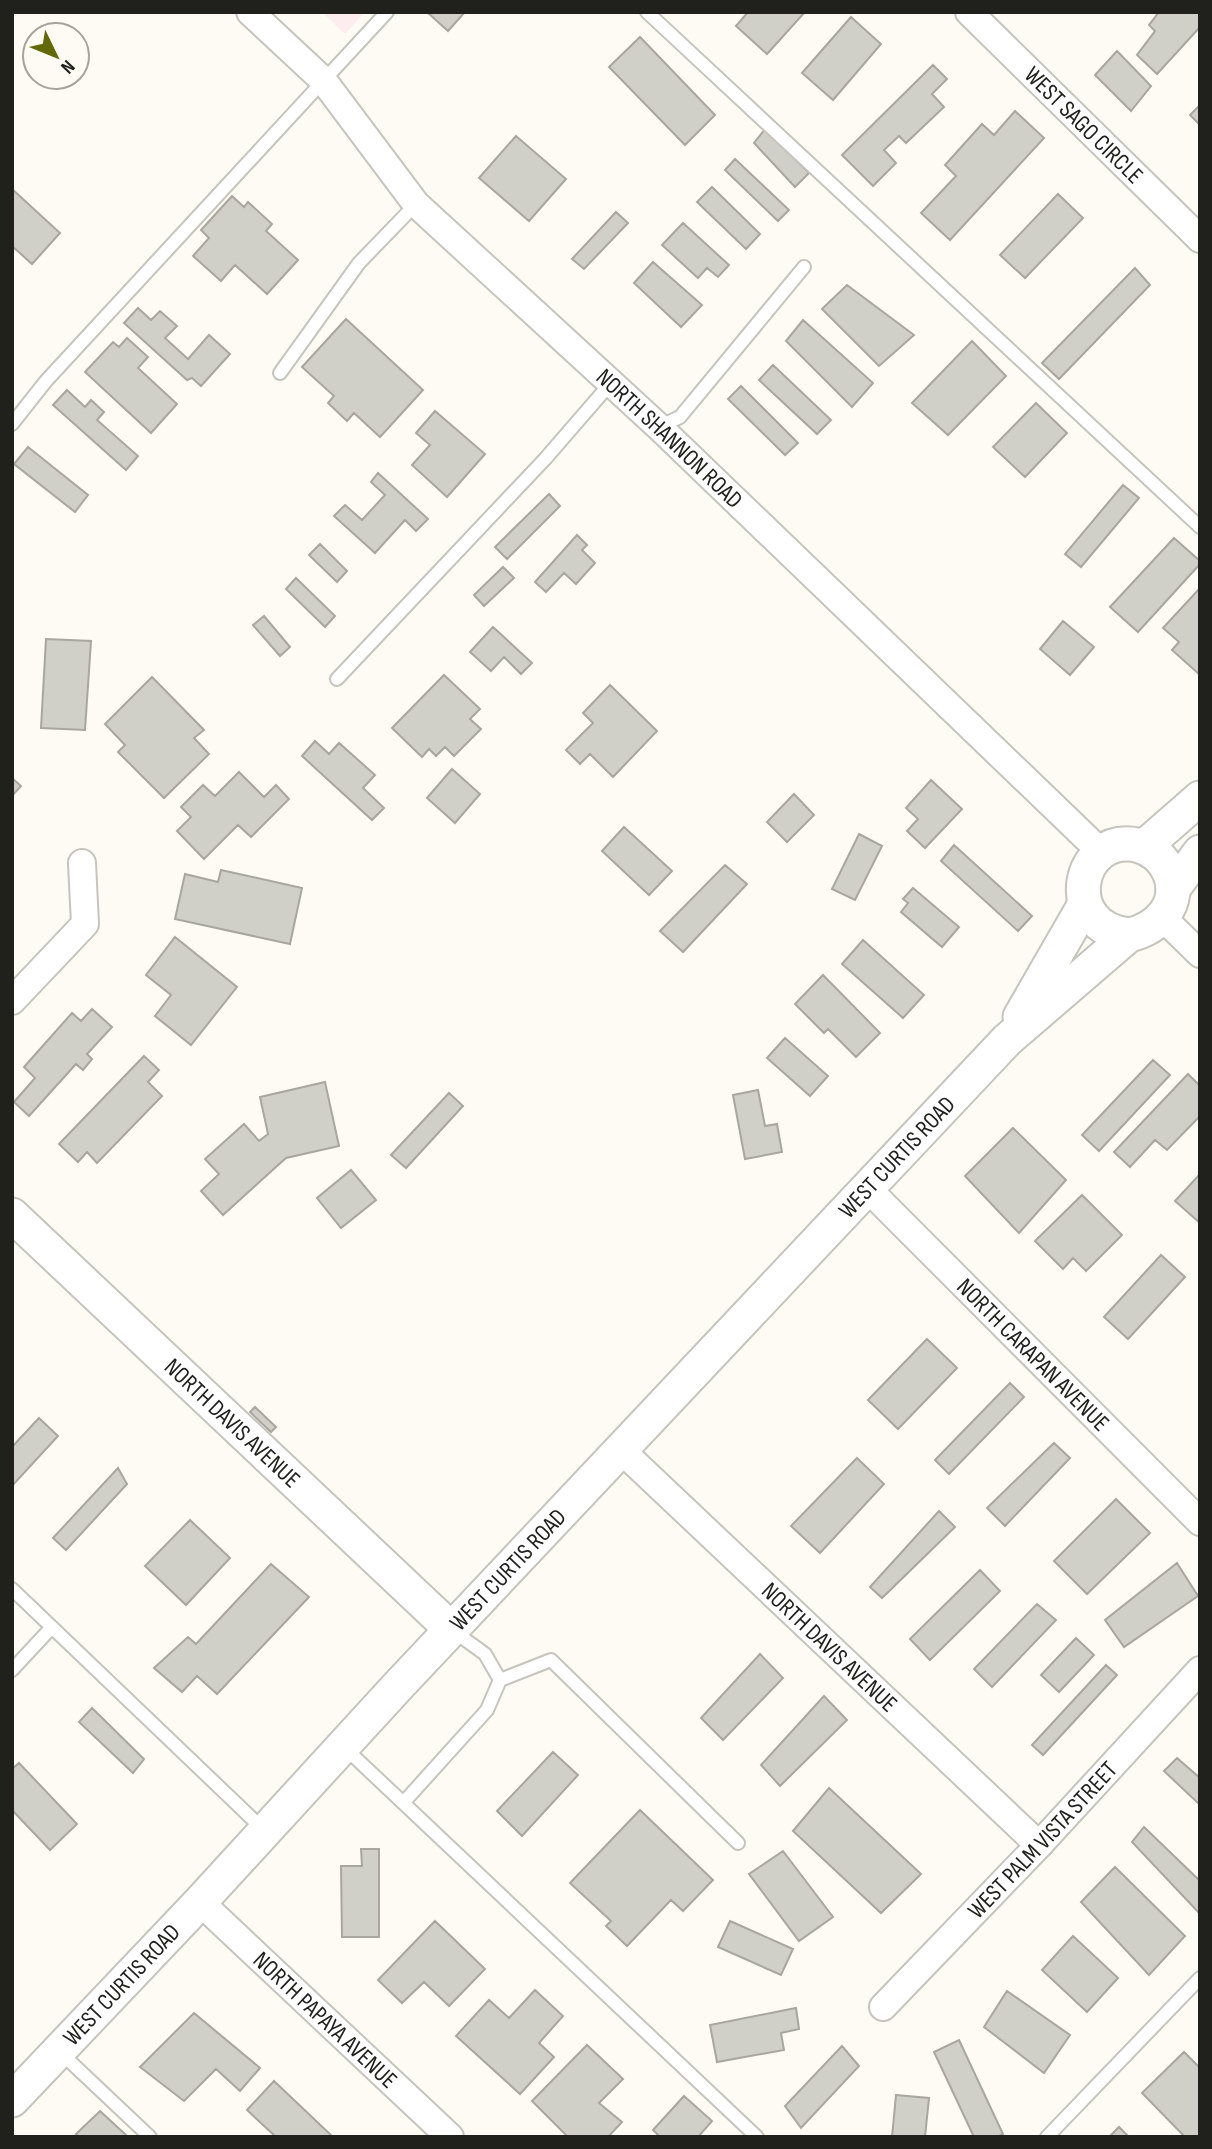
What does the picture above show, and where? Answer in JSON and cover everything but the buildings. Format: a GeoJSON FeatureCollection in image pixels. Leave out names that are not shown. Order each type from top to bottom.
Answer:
{"type":"FeatureCollection","features":[{"type":"Feature","properties":{"kind":"street","name":"NORTH SHANNON ROAD"},"geometry":{"type":"LineString","coordinates":[[250,12],[323,80],[416,204],[659,427],[1102,853]]}},
{"type":"Feature","properties":{"kind":"street","name":"WEST SAGO CIRCLE"},"geometry":{"type":"LineString","coordinates":[[969,12],[1200,239]]}},
{"type":"Feature","properties":{"kind":"street"},"geometry":{"type":"LineString","coordinates":[[1144,847],[1200,797]]}},
{"type":"Feature","properties":{"kind":"street"},"geometry":{"type":"LineString","coordinates":[[1200,852],[1168,904],[1153,927],[1129,935],[1117,933],[1097,923],[1085,904],[1083,881],[1093,860],[1122,844],[1144,847],[1156,854],[1171,876],[1168,904],[1200,954]]}},
{"type":"Feature","properties":{"kind":"street"},"geometry":{"type":"LineString","coordinates":[[12,1001],[85,924],[82,863]]}},
{"type":"Feature","properties":{"kind":"street","name":"WEST CURTIS ROAD"},"geometry":{"type":"LineString","coordinates":[[1007,1040],[1085,904]]}},
{"type":"Feature","properties":{"kind":"street","name":"WEST CURTIS ROAD"},"geometry":{"type":"LineString","coordinates":[[12,2100],[1007,1040],[1129,935]]}},
{"type":"Feature","properties":{"kind":"street","name":"NORTH CARAPAN AVENUE"},"geometry":{"type":"LineString","coordinates":[[868,1189],[1200,1521]]}},
{"type":"Feature","properties":{"kind":"street","name":"NORTH DAVIS AVENUE"},"geometry":{"type":"LineString","coordinates":[[12,1215],[452,1629]]}},
{"type":"Feature","properties":{"kind":"street","name":"NORTH DAVIS AVENUE"},"geometry":{"type":"LineString","coordinates":[[621,1450],[1039,1845]]}},
{"type":"Feature","properties":{"kind":"street","name":"WEST PALM VISTA STREET"},"geometry":{"type":"LineString","coordinates":[[883,2007],[1039,1845],[1200,1670]]}},
{"type":"Feature","properties":{"kind":"street","name":"NORTH PAPAYA AVENUE"},"geometry":{"type":"LineString","coordinates":[[200,1902],[450,2137]]}},
{"type":"Feature","properties":{"kind":"lane"},"geometry":{"type":"LineString","coordinates":[[12,424],[46,382],[387,12]]}},
{"type":"Feature","properties":{"kind":"lane"},"geometry":{"type":"LineString","coordinates":[[647,12],[1200,527]]}},
{"type":"Feature","properties":{"kind":"lane"},"geometry":{"type":"LineString","coordinates":[[280,373],[359,263],[416,204]]}},
{"type":"Feature","properties":{"kind":"lane"},"geometry":{"type":"LineString","coordinates":[[659,427],[680,417],[804,267]]}},
{"type":"Feature","properties":{"kind":"lane"},"geometry":{"type":"LineString","coordinates":[[337,679],[545,459],[610,384]]}},
{"type":"Feature","properties":{"kind":"lane"},"geometry":{"type":"LineString","coordinates":[[12,1589],[265,1830]]}},
{"type":"Feature","properties":{"kind":"lane"},"geometry":{"type":"LineString","coordinates":[[12,1670],[52,1627]]}},
{"type":"Feature","properties":{"kind":"lane"},"geometry":{"type":"LineString","coordinates":[[452,1629],[485,1654],[500,1680]]}},
{"type":"Feature","properties":{"kind":"lane"},"geometry":{"type":"LineString","coordinates":[[404,1802],[487,1710],[500,1680],[551,1660],[737,1843]]}},
{"type":"Feature","properties":{"kind":"lane"},"geometry":{"type":"LineString","coordinates":[[344,1746],[757,2137]]}},
{"type":"Feature","properties":{"kind":"lane"},"geometry":{"type":"LineString","coordinates":[[1047,2137],[1200,1978]]}},
{"type":"Feature","properties":{"kind":"lane"},"geometry":{"type":"LineString","coordinates":[[58,2050],[150,2137]]}},
{"type":"Feature","properties":{"kind":"shaded area"},"geometry":{"type":"Polygon","coordinates":[[[322,12],[365,12],[345,34],[322,12]]]}}]}
